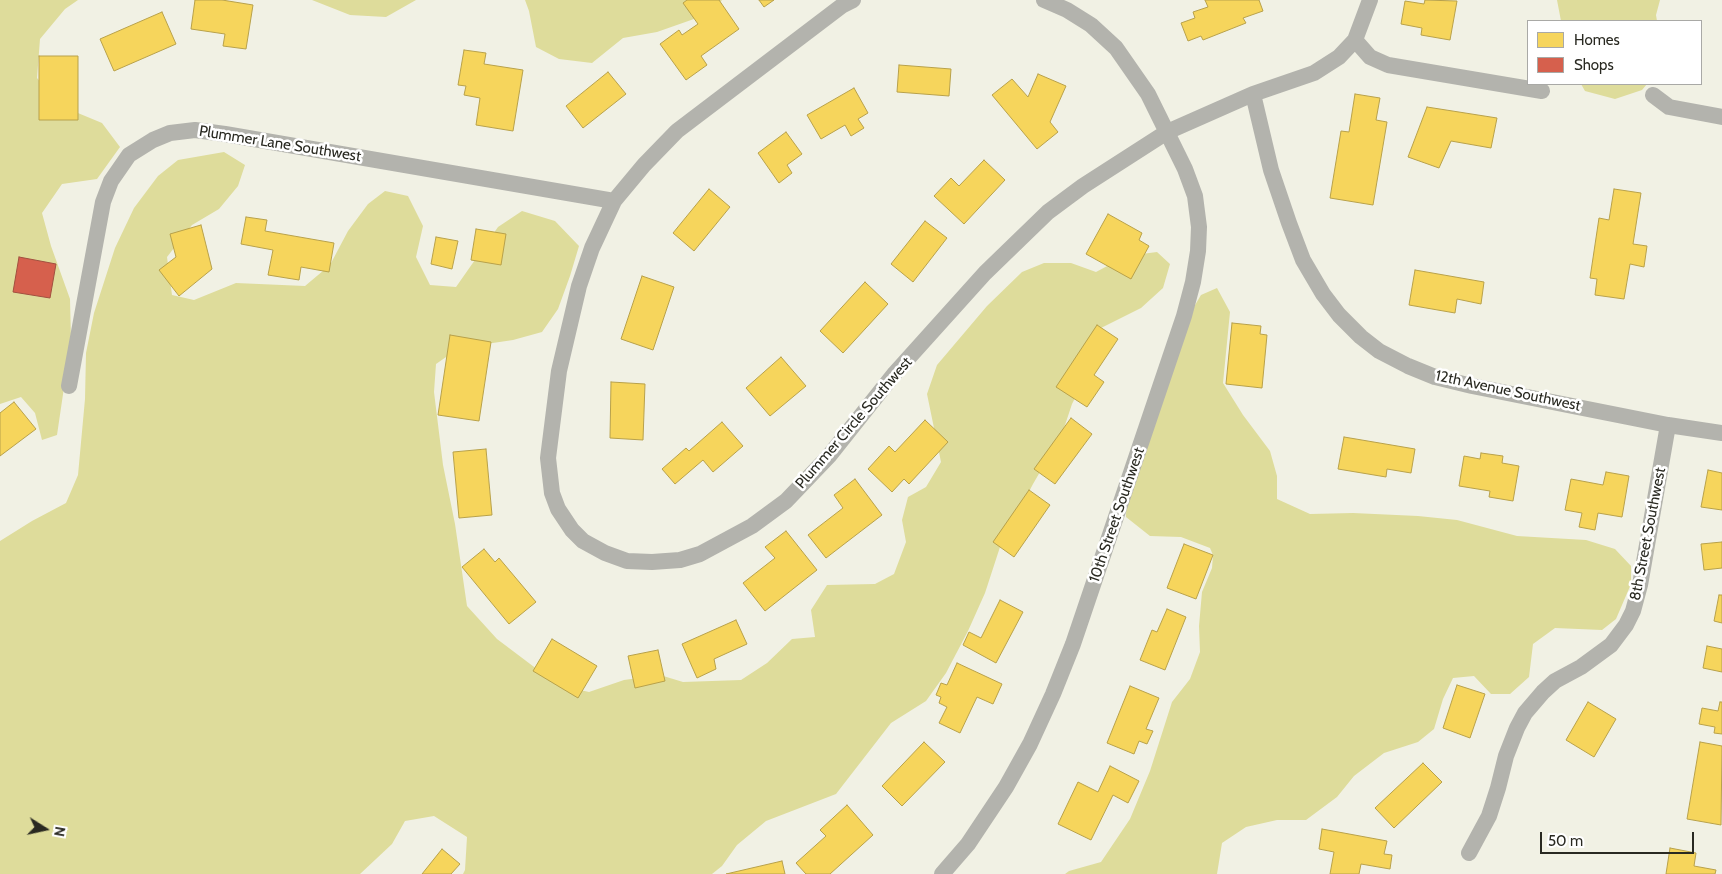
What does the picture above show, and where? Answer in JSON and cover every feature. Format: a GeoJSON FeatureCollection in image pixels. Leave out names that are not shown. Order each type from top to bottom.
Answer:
{"type":"FeatureCollection","features":[{"type":"Feature","properties":{"kind":"street","name":"Plummer Circle Southwest"},"geometry":{"type":"LineString","coordinates":[[853,0],[843,5],[677,131],[644,165],[614,201],[592,248],[579,286],[559,370],[548,458],[552,493],[558,510],[572,530],[583,541],[605,553],[627,561],[680,560],[700,554],[752,526],[786,501],[829,456],[895,373],[985,273],[1048,212],[1083,186],[1168,132],[1253,94],[1314,72],[1339,57],[1355,40]]}},
{"type":"Feature","properties":{"kind":"street"},"geometry":{"type":"LineString","coordinates":[[1044,0],[1067,10],[1092,25],[1116,48],[1148,94],[1168,132]]}},
{"type":"Feature","properties":{"kind":"street"},"geometry":{"type":"LineString","coordinates":[[1370,0],[1355,40],[1370,57],[1388,65],[1542,91]]}},
{"type":"Feature","properties":{"kind":"street","name":"12th Avenue Southwest"},"geometry":{"type":"LineString","coordinates":[[1253,94],[1271,170],[1288,223],[1304,260],[1323,294],[1339,315],[1361,337],[1379,351],[1401,363],[1435,377],[1472,386],[1668,425],[1722,433]]}},
{"type":"Feature","properties":{"kind":"street"},"geometry":{"type":"LineString","coordinates":[[1653,95],[1669,107],[1722,117]]}},
{"type":"Feature","properties":{"kind":"street","name":"Plummer Lane Southwest"},"geometry":{"type":"LineString","coordinates":[[69,386],[103,202],[111,181],[129,155],[153,140],[170,133],[195,130],[225,134],[614,201]]}},
{"type":"Feature","properties":{"kind":"street","name":"10th Street Southwest"},"geometry":{"type":"LineString","coordinates":[[942,874],[968,844],[1006,787],[1030,744],[1053,694],[1073,644],[1184,316],[1193,282],[1198,251],[1199,227],[1195,196],[1168,132]]}},
{"type":"Feature","properties":{"kind":"street","name":"8th Street Southwest"},"geometry":{"type":"LineString","coordinates":[[1469,853],[1488,816],[1498,788],[1506,756],[1525,713],[1555,681],[1581,667],[1611,645],[1626,625],[1633,611],[1640,586],[1668,425]]}},
{"type":"Feature","properties":{"kind":"shaded area"},"geometry":{"type":"Polygon","coordinates":[[[0,0],[78,0],[65,9],[40,39],[37,78],[61,106],[102,123],[120,147],[97,179],[62,184],[42,213],[51,246],[70,299],[71,340],[57,435],[42,440],[35,413],[21,397],[0,404],[0,0]]]}},
{"type":"Feature","properties":{"kind":"shaded area"},"geometry":{"type":"Polygon","coordinates":[[[312,0],[416,0],[386,17],[350,15],[312,0]]]}},
{"type":"Feature","properties":{"kind":"shaded area"},"geometry":{"type":"Polygon","coordinates":[[[525,0],[722,0],[711,13],[657,32],[623,38],[592,63],[559,59],[536,47],[525,0]]]}},
{"type":"Feature","properties":{"kind":"shaded area"},"geometry":{"type":"Polygon","coordinates":[[[1557,0],[1660,0],[1656,15],[1657,20],[1561,20],[1557,0]]]}},
{"type":"Feature","properties":{"kind":"shaded area"},"geometry":{"type":"Polygon","coordinates":[[[1582,85],[1646,85],[1642,90],[1615,99],[1585,91],[1582,85]]]}},
{"type":"Feature","properties":{"kind":"shaded area"},"geometry":{"type":"Polygon","coordinates":[[[224,152],[245,165],[238,186],[219,209],[192,225],[167,257],[172,295],[194,300],[236,283],[305,286],[330,265],[348,231],[368,204],[385,191],[408,196],[423,226],[416,257],[430,285],[456,287],[498,227],[522,211],[555,221],[579,246],[558,309],[542,332],[513,340],[459,348],[436,364],[434,392],[443,465],[455,524],[467,606],[497,639],[558,685],[589,692],[624,680],[660,675],[683,682],[741,680],[767,663],[792,639],[815,637],[811,610],[827,585],[875,584],[894,574],[906,542],[902,520],[908,497],[926,487],[941,462],[927,394],[937,365],[987,306],[1022,272],[1044,263],[1071,263],[1096,272],[1126,256],[1157,252],[1170,264],[1163,288],[1141,308],[1101,328],[1084,380],[1072,404],[1062,434],[1000,547],[985,593],[968,631],[946,673],[926,701],[891,723],[836,794],[766,821],[737,845],[722,866],[712,874],[463,874],[465,870],[467,837],[434,816],[405,821],[392,844],[360,874],[0,874],[0,541],[66,503],[78,475],[85,399],[86,353],[94,313],[115,248],[134,208],[158,176],[178,160],[224,152]]]}},
{"type":"Feature","properties":{"kind":"shaded area"},"geometry":{"type":"Polygon","coordinates":[[[1217,288],[1230,312],[1223,383],[1243,415],[1270,451],[1277,476],[1277,499],[1310,514],[1353,513],[1418,516],[1457,520],[1517,536],[1586,540],[1615,549],[1631,566],[1631,584],[1616,619],[1602,630],[1555,628],[1533,644],[1529,677],[1510,694],[1491,694],[1474,676],[1453,678],[1443,699],[1434,729],[1418,742],[1384,753],[1354,776],[1337,797],[1306,820],[1277,820],[1246,827],[1222,843],[1217,874],[1065,874],[1069,871],[1101,862],[1130,819],[1150,771],[1172,702],[1190,679],[1200,652],[1199,626],[1202,592],[1212,568],[1213,555],[1210,548],[1181,537],[1150,536],[1126,517],[1127,465],[1163,359],[1201,295],[1217,288]]]}},
{"type":"Feature","properties":{"kind":"building: Homes"},"geometry":{"type":"Polygon","coordinates":[[[195,0],[222,0],[253,5],[246,49],[223,46],[225,34],[191,29],[195,0]]]}},
{"type":"Feature","properties":{"kind":"building: Homes"},"geometry":{"type":"Polygon","coordinates":[[[687,0],[719,0],[739,29],[701,56],[707,65],[686,80],[660,44],[679,30],[682,35],[698,24],[683,3],[687,0]]]}},
{"type":"Feature","properties":{"kind":"building: Homes"},"geometry":{"type":"Polygon","coordinates":[[[759,0],[774,0],[764,7],[759,0]]]}},
{"type":"Feature","properties":{"kind":"building: Homes"},"geometry":{"type":"Polygon","coordinates":[[[1205,0],[1259,0],[1263,11],[1243,18],[1246,23],[1203,40],[1201,36],[1188,41],[1181,23],[1195,18],[1193,12],[1208,7],[1205,0]]]}},
{"type":"Feature","properties":{"kind":"building: Homes"},"geometry":{"type":"Polygon","coordinates":[[[1425,0],[1457,1],[1450,40],[1421,35],[1422,28],[1401,24],[1405,1],[1424,4],[1425,0]]]}},
{"type":"Feature","properties":{"kind":"building: Homes"},"geometry":{"type":"Polygon","coordinates":[[[162,12],[176,44],[114,71],[100,39],[162,12]]]}},
{"type":"Feature","properties":{"kind":"building: Homes"},"geometry":{"type":"Polygon","coordinates":[[[464,50],[486,53],[484,64],[523,70],[513,131],[476,125],[480,98],[464,95],[466,86],[458,85],[464,50]]]}},
{"type":"Feature","properties":{"kind":"building: Homes"},"geometry":{"type":"Polygon","coordinates":[[[39,56],[78,56],[78,120],[39,120],[39,56]]]}},
{"type":"Feature","properties":{"kind":"building: Homes"},"geometry":{"type":"Polygon","coordinates":[[[899,65],[951,69],[949,96],[897,92],[899,65]]]}},
{"type":"Feature","properties":{"kind":"building: Homes"},"geometry":{"type":"Polygon","coordinates":[[[608,72],[626,94],[583,128],[566,106],[608,72]]]}},
{"type":"Feature","properties":{"kind":"building: Homes"},"geometry":{"type":"Polygon","coordinates":[[[1038,74],[1066,86],[1050,122],[1058,132],[1037,149],[992,95],[1012,79],[1028,97],[1038,74]]]}},
{"type":"Feature","properties":{"kind":"building: Homes"},"geometry":{"type":"Polygon","coordinates":[[[854,88],[868,113],[858,119],[864,128],[851,136],[845,125],[821,139],[807,115],[854,88]]]}},
{"type":"Feature","properties":{"kind":"building: Homes"},"geometry":{"type":"Polygon","coordinates":[[[1355,94],[1380,98],[1376,120],[1387,122],[1373,205],[1330,198],[1341,131],[1349,132],[1355,94]]]}},
{"type":"Feature","properties":{"kind":"building: Homes"},"geometry":{"type":"Polygon","coordinates":[[[1427,107],[1497,118],[1491,148],[1451,141],[1439,168],[1408,157],[1427,107]]]}},
{"type":"Feature","properties":{"kind":"building: Homes"},"geometry":{"type":"Polygon","coordinates":[[[786,132],[802,154],[787,165],[792,173],[779,183],[758,153],[786,132]]]}},
{"type":"Feature","properties":{"kind":"building: Homes"},"geometry":{"type":"Polygon","coordinates":[[[984,160],[1005,180],[964,224],[934,196],[951,178],[959,186],[984,160]]]}},
{"type":"Feature","properties":{"kind":"building: Homes"},"geometry":{"type":"Polygon","coordinates":[[[709,189],[730,207],[694,251],[673,233],[709,189]]]}},
{"type":"Feature","properties":{"kind":"building: Homes"},"geometry":{"type":"Polygon","coordinates":[[[1614,189],[1641,193],[1633,244],[1647,246],[1644,267],[1630,264],[1624,299],[1595,295],[1597,279],[1590,278],[1599,218],[1609,220],[1614,189]]]}},
{"type":"Feature","properties":{"kind":"building: Homes"},"geometry":{"type":"Polygon","coordinates":[[[1108,214],[1142,233],[1139,240],[1149,246],[1131,279],[1086,254],[1108,214]]]}},
{"type":"Feature","properties":{"kind":"building: Homes"},"geometry":{"type":"Polygon","coordinates":[[[246,217],[267,220],[265,231],[334,243],[329,272],[301,267],[299,280],[268,275],[273,250],[241,244],[246,217]]]}},
{"type":"Feature","properties":{"kind":"building: Homes"},"geometry":{"type":"Polygon","coordinates":[[[925,221],[947,238],[913,282],[891,264],[925,221]]]}},
{"type":"Feature","properties":{"kind":"building: Homes"},"geometry":{"type":"Polygon","coordinates":[[[201,225],[212,269],[179,296],[159,270],[176,257],[170,234],[201,225]]]}},
{"type":"Feature","properties":{"kind":"building: Homes"},"geometry":{"type":"Polygon","coordinates":[[[476,229],[506,234],[501,265],[471,260],[476,229]]]}},
{"type":"Feature","properties":{"kind":"building: Homes"},"geometry":{"type":"Polygon","coordinates":[[[436,237],[458,241],[452,269],[431,264],[436,237]]]}},
{"type":"Feature","properties":{"kind":"building: Homes"},"geometry":{"type":"Polygon","coordinates":[[[1415,270],[1484,282],[1481,304],[1457,299],[1455,313],[1409,305],[1415,270]]]}},
{"type":"Feature","properties":{"kind":"building: Homes"},"geometry":{"type":"Polygon","coordinates":[[[642,276],[674,287],[653,350],[621,339],[642,276]]]}},
{"type":"Feature","properties":{"kind":"building: Homes"},"geometry":{"type":"Polygon","coordinates":[[[865,282],[888,304],[843,353],[820,331],[865,282]]]}},
{"type":"Feature","properties":{"kind":"building: Homes"},"geometry":{"type":"Polygon","coordinates":[[[1232,323],[1261,326],[1260,334],[1267,335],[1262,388],[1226,384],[1232,323]]]}},
{"type":"Feature","properties":{"kind":"building: Homes"},"geometry":{"type":"Polygon","coordinates":[[[1097,325],[1118,339],[1094,375],[1104,382],[1087,407],[1056,387],[1097,325]]]}},
{"type":"Feature","properties":{"kind":"building: Homes"},"geometry":{"type":"Polygon","coordinates":[[[450,335],[491,342],[479,421],[438,415],[450,335]]]}},
{"type":"Feature","properties":{"kind":"building: Homes"},"geometry":{"type":"Polygon","coordinates":[[[781,357],[806,386],[770,416],[746,388],[781,357]]]}},
{"type":"Feature","properties":{"kind":"building: Homes"},"geometry":{"type":"Polygon","coordinates":[[[611,382],[645,384],[643,440],[610,438],[611,382]]]}},
{"type":"Feature","properties":{"kind":"building: Homes"},"geometry":{"type":"Polygon","coordinates":[[[14,402],[36,429],[0,456],[0,413],[14,402]]]}},
{"type":"Feature","properties":{"kind":"building: Homes"},"geometry":{"type":"Polygon","coordinates":[[[1071,418],[1092,434],[1055,484],[1034,469],[1071,418]]]}},
{"type":"Feature","properties":{"kind":"building: Homes"},"geometry":{"type":"Polygon","coordinates":[[[925,420],[948,442],[909,484],[904,479],[892,492],[868,469],[889,446],[895,452],[925,420]]]}},
{"type":"Feature","properties":{"kind":"building: Homes"},"geometry":{"type":"Polygon","coordinates":[[[722,422],[743,446],[713,472],[703,460],[675,484],[662,469],[686,448],[689,451],[722,422]]]}},
{"type":"Feature","properties":{"kind":"building: Homes"},"geometry":{"type":"Polygon","coordinates":[[[1344,437],[1415,449],[1411,473],[1387,469],[1386,477],[1338,469],[1344,437]]]}},
{"type":"Feature","properties":{"kind":"building: Homes"},"geometry":{"type":"Polygon","coordinates":[[[486,449],[492,515],[459,518],[453,452],[486,449]]]}},
{"type":"Feature","properties":{"kind":"building: Homes"},"geometry":{"type":"Polygon","coordinates":[[[1481,453],[1503,456],[1502,463],[1519,466],[1513,501],[1489,497],[1490,491],[1459,486],[1464,456],[1480,459],[1481,453]]]}},
{"type":"Feature","properties":{"kind":"building: Homes"},"geometry":{"type":"Polygon","coordinates":[[[1708,470],[1722,473],[1722,510],[1701,507],[1708,470]]]}},
{"type":"Feature","properties":{"kind":"building: Homes"},"geometry":{"type":"Polygon","coordinates":[[[1606,472],[1629,476],[1622,517],[1598,513],[1595,530],[1579,527],[1582,513],[1565,510],[1571,479],[1603,485],[1606,472]]]}},
{"type":"Feature","properties":{"kind":"building: Homes"},"geometry":{"type":"Polygon","coordinates":[[[855,479],[882,515],[826,558],[808,535],[843,508],[834,495],[855,479]]]}},
{"type":"Feature","properties":{"kind":"building: Homes"},"geometry":{"type":"Polygon","coordinates":[[[1029,490],[1050,505],[1014,557],[993,542],[1029,490]]]}},
{"type":"Feature","properties":{"kind":"building: Homes"},"geometry":{"type":"Polygon","coordinates":[[[786,531],[817,570],[765,611],[743,583],[775,558],[765,547],[786,531]]]}},
{"type":"Feature","properties":{"kind":"building: Homes"},"geometry":{"type":"Polygon","coordinates":[[[1722,542],[1722,568],[1704,570],[1701,544],[1722,542]]]}},
{"type":"Feature","properties":{"kind":"building: Homes"},"geometry":{"type":"Polygon","coordinates":[[[1184,544],[1213,555],[1196,599],[1167,588],[1184,544]]]}},
{"type":"Feature","properties":{"kind":"building: Homes"},"geometry":{"type":"Polygon","coordinates":[[[484,549],[495,562],[499,558],[536,602],[509,624],[462,567],[484,549]]]}},
{"type":"Feature","properties":{"kind":"building: Homes"},"geometry":{"type":"Polygon","coordinates":[[[1719,595],[1722,595],[1722,623],[1714,621],[1719,595]]]}},
{"type":"Feature","properties":{"kind":"building: Homes"},"geometry":{"type":"Polygon","coordinates":[[[1000,600],[1023,612],[996,663],[963,645],[969,632],[981,638],[1000,600]]]}},
{"type":"Feature","properties":{"kind":"building: Homes"},"geometry":{"type":"Polygon","coordinates":[[[1167,609],[1186,617],[1165,670],[1140,660],[1152,630],[1157,632],[1167,609]]]}},
{"type":"Feature","properties":{"kind":"building: Homes"},"geometry":{"type":"Polygon","coordinates":[[[736,620],[747,644],[714,659],[716,669],[697,678],[682,644],[736,620]]]}},
{"type":"Feature","properties":{"kind":"building: Homes"},"geometry":{"type":"Polygon","coordinates":[[[552,639],[597,666],[578,698],[533,671],[552,639]]]}},
{"type":"Feature","properties":{"kind":"building: Homes"},"geometry":{"type":"Polygon","coordinates":[[[1707,646],[1722,649],[1722,672],[1703,668],[1707,646]]]}},
{"type":"Feature","properties":{"kind":"building: Homes"},"geometry":{"type":"Polygon","coordinates":[[[658,650],[665,681],[635,688],[628,656],[658,650]]]}},
{"type":"Feature","properties":{"kind":"building: Homes"},"geometry":{"type":"Polygon","coordinates":[[[957,663],[1002,684],[993,704],[977,697],[960,733],[939,723],[947,707],[939,703],[941,697],[936,695],[941,683],[947,685],[957,663]]]}},
{"type":"Feature","properties":{"kind":"building: Homes"},"geometry":{"type":"Polygon","coordinates":[[[1457,685],[1485,694],[1470,738],[1443,728],[1457,685]]]}},
{"type":"Feature","properties":{"kind":"building: Homes"},"geometry":{"type":"Polygon","coordinates":[[[1130,686],[1159,698],[1146,729],[1153,731],[1147,744],[1139,741],[1134,754],[1107,743],[1130,686]]]}},
{"type":"Feature","properties":{"kind":"building: Homes"},"geometry":{"type":"Polygon","coordinates":[[[1588,702],[1616,719],[1594,757],[1566,740],[1588,702]]]}},
{"type":"Feature","properties":{"kind":"building: Homes"},"geometry":{"type":"Polygon","coordinates":[[[1720,702],[1722,702],[1722,734],[1714,733],[1715,727],[1699,724],[1702,708],[1718,711],[1720,702]]]}},
{"type":"Feature","properties":{"kind":"building: Homes"},"geometry":{"type":"Polygon","coordinates":[[[924,742],[945,762],[902,806],[882,786],[924,742]]]}},
{"type":"Feature","properties":{"kind":"building: Homes"},"geometry":{"type":"Polygon","coordinates":[[[1700,742],[1722,746],[1721,825],[1687,819],[1700,742]]]}},
{"type":"Feature","properties":{"kind":"building: Homes"},"geometry":{"type":"Polygon","coordinates":[[[1423,763],[1442,782],[1394,828],[1375,808],[1423,763]]]}},
{"type":"Feature","properties":{"kind":"building: Homes"},"geometry":{"type":"Polygon","coordinates":[[[1110,766],[1139,781],[1128,803],[1113,795],[1091,840],[1058,824],[1078,782],[1098,792],[1110,766]]]}},
{"type":"Feature","properties":{"kind":"building: Homes"},"geometry":{"type":"Polygon","coordinates":[[[847,805],[873,835],[830,874],[806,874],[796,863],[826,836],[820,830],[847,805]]]}},
{"type":"Feature","properties":{"kind":"building: Homes"},"geometry":{"type":"Polygon","coordinates":[[[1322,829],[1387,841],[1384,854],[1392,855],[1390,869],[1361,864],[1359,874],[1330,874],[1334,852],[1319,849],[1322,829]]]}},
{"type":"Feature","properties":{"kind":"building: Homes"},"geometry":{"type":"Polygon","coordinates":[[[1670,848],[1696,853],[1694,866],[1716,870],[1715,874],[1666,874],[1670,848]]]}},
{"type":"Feature","properties":{"kind":"building: Homes"},"geometry":{"type":"Polygon","coordinates":[[[442,849],[460,864],[451,874],[422,874],[442,849]]]}},
{"type":"Feature","properties":{"kind":"building: Homes"},"geometry":{"type":"Polygon","coordinates":[[[782,861],[785,874],[726,874],[782,861]]]}},
{"type":"Feature","properties":{"kind":"building: Shops"},"geometry":{"type":"Polygon","coordinates":[[[19,257],[56,264],[50,298],[13,292],[19,257]]]}}]}
